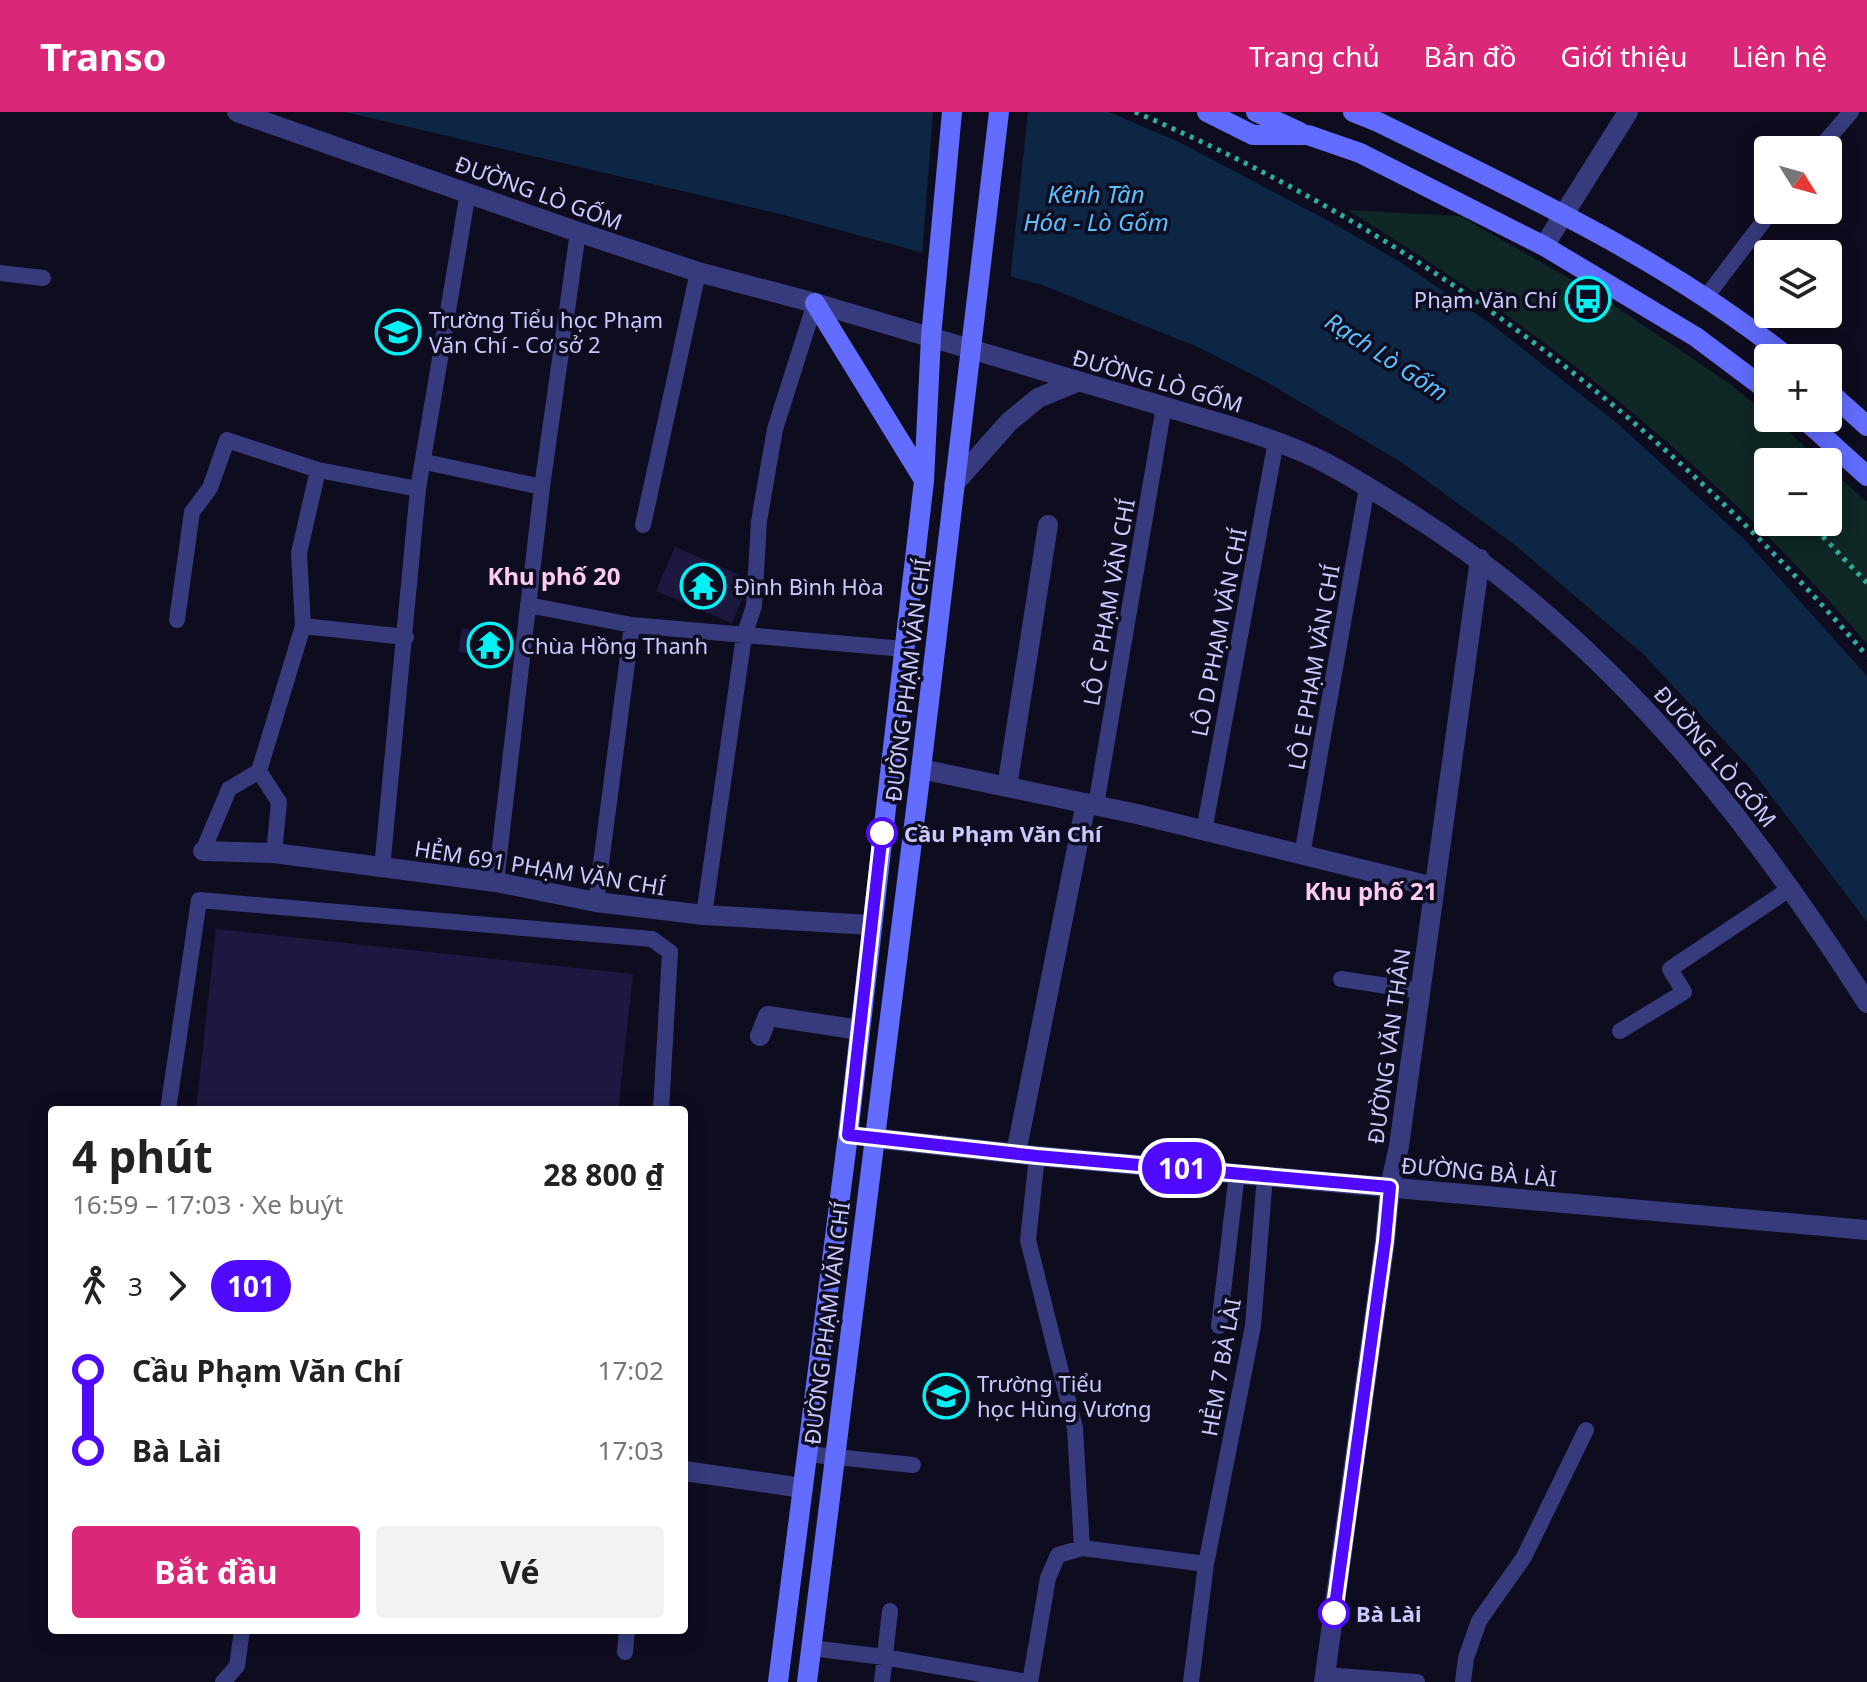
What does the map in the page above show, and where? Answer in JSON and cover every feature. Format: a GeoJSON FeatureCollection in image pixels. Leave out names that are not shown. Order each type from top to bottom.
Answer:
{"type":"FeatureCollection","features":[{"type":"Feature","properties":{"kind":"main road","name":"ĐƯỜNG PHẠM VĂN CHÍ"},"geometry":{"type":"LineString","coordinates":[[778,1682],[848,1135],[924,481],[934,296],[952,112]]}},
{"type":"Feature","properties":{"kind":"main road","name":"ĐƯỜNG PHẠM VĂN CHÍ"},"geometry":{"type":"LineString","coordinates":[[807,1682],[999,112]]}},
{"type":"Feature","properties":{"kind":"main road"},"geometry":{"type":"LineString","coordinates":[[1207,112],[1253,135],[1308,135]]}},
{"type":"Feature","properties":{"kind":"main road"},"geometry":{"type":"LineString","coordinates":[[1256,112],[1360,153],[1544,246],[1696,337],[1754,380]]}},
{"type":"Feature","properties":{"kind":"main road"},"geometry":{"type":"LineString","coordinates":[[1353,112],[1381,117],[1563,212],[1706,297],[1772,344]]}},
{"type":"Feature","properties":{"kind":"main road"},"geometry":{"type":"LineString","coordinates":[[815,303],[924,481]]}},
{"type":"Feature","properties":{"kind":"main road"},"geometry":{"type":"LineString","coordinates":[[1842,404],[1867,426]]}},
{"type":"Feature","properties":{"kind":"main road"},"geometry":{"type":"LineString","coordinates":[[1818,432],[1867,476]]}},
{"type":"Feature","properties":{"kind":"street","name":"ĐƯỜNG LÒ GỐM"},"geometry":{"type":"LineString","coordinates":[[237,112],[698,272],[815,303],[1164,406],[1276,441],[1325,462],[1480,559],[1553,619],[1630,692],[1719,794],[1791,888],[1867,1003]]}},
{"type":"Feature","properties":{"kind":"street"},"geometry":{"type":"LineString","coordinates":[[1544,246],[1628,112]]}},
{"type":"Feature","properties":{"kind":"street"},"geometry":{"type":"LineString","coordinates":[[954,484],[1009,422],[1038,398],[1077,382]]}},
{"type":"Feature","properties":{"kind":"street"},"geometry":{"type":"LineString","coordinates":[[1007,787],[1048,525]]}},
{"type":"Feature","properties":{"kind":"street","name":"ĐƯỜNG VĂN THÂN"},"geometry":{"type":"LineString","coordinates":[[1325,1679],[1390,1187],[1399,1146],[1480,559]]}},
{"type":"Feature","properties":{"kind":"street"},"geometry":{"type":"LineString","coordinates":[[921,769],[1091,804],[1434,887]]}},
{"type":"Feature","properties":{"kind":"street"},"geometry":{"type":"LineString","coordinates":[[1016,1153],[1091,804]]}},
{"type":"Feature","properties":{"kind":"street","name":"HẺM 691 PHẠM VĂN CHÍ"},"geometry":{"type":"LineString","coordinates":[[203,851],[274,853],[496,882],[596,902],[704,915],[871,925]]}},
{"type":"Feature","properties":{"kind":"street"},"geometry":{"type":"LineString","coordinates":[[760,1036],[768,1016],[860,1030]]}},
{"type":"Feature","properties":{"kind":"street","name":"ĐƯỜNG BÀ LÀI"},"geometry":{"type":"LineString","coordinates":[[848,1135],[1037,1156],[1867,1230]]}},
{"type":"Feature","properties":{"kind":"street"},"geometry":{"type":"LineString","coordinates":[[688,1472],[803,1488]]}},
{"type":"Feature","properties":{"kind":"lane"},"geometry":{"type":"LineString","coordinates":[[1830,136],[1851,112]]}},
{"type":"Feature","properties":{"kind":"lane"},"geometry":{"type":"LineString","coordinates":[[382,868],[418,489],[425,462],[468,192]]}},
{"type":"Feature","properties":{"kind":"lane"},"geometry":{"type":"LineString","coordinates":[[1706,297],[1761,224]]}},
{"type":"Feature","properties":{"kind":"lane"},"geometry":{"type":"LineString","coordinates":[[496,882],[542,487],[578,232]]}},
{"type":"Feature","properties":{"kind":"lane"},"geometry":{"type":"LineString","coordinates":[[643,525],[698,272]]}},
{"type":"Feature","properties":{"kind":"lane"},"geometry":{"type":"LineString","coordinates":[[0,273],[43,278]]}},
{"type":"Feature","properties":{"kind":"lane"},"geometry":{"type":"LineString","coordinates":[[704,915],[744,636],[754,606],[759,521],[775,429],[815,303]]}},
{"type":"Feature","properties":{"kind":"lane","name":"LÔ C PHẠM VĂN CHÍ"},"geometry":{"type":"LineString","coordinates":[[1091,804],[1164,406]]}},
{"type":"Feature","properties":{"kind":"lane"},"geometry":{"type":"LineString","coordinates":[[177,620],[192,512],[210,488],[227,440],[318,470],[418,489]]}},
{"type":"Feature","properties":{"kind":"lane","name":"LÔ D PHẠM VĂN CHÍ"},"geometry":{"type":"LineString","coordinates":[[1204,831],[1276,441]]}},
{"type":"Feature","properties":{"kind":"lane"},"geometry":{"type":"LineString","coordinates":[[425,462],[542,487]]}},
{"type":"Feature","properties":{"kind":"lane"},"geometry":{"type":"LineString","coordinates":[[203,851],[229,789],[259,771],[303,626],[299,553],[318,470]]}},
{"type":"Feature","properties":{"kind":"lane","name":"LÔ E PHẠM VĂN CHÍ"},"geometry":{"type":"LineString","coordinates":[[1302,855],[1367,487]]}},
{"type":"Feature","properties":{"kind":"lane"},"geometry":{"type":"LineString","coordinates":[[528,605],[632,625],[904,649]]}},
{"type":"Feature","properties":{"kind":"lane"},"geometry":{"type":"LineString","coordinates":[[596,902],[632,625]]}},
{"type":"Feature","properties":{"kind":"lane"},"geometry":{"type":"LineString","coordinates":[[303,626],[406,637]]}},
{"type":"Feature","properties":{"kind":"lane"},"geometry":{"type":"LineString","coordinates":[[259,771],[279,802],[274,853]]}},
{"type":"Feature","properties":{"kind":"lane"},"geometry":{"type":"LineString","coordinates":[[1620,1031],[1684,992],[1670,969],[1791,888]]}},
{"type":"Feature","properties":{"kind":"lane"},"geometry":{"type":"LineString","coordinates":[[169,1106],[199,900],[652,939],[670,952],[661,1106]]}},
{"type":"Feature","properties":{"kind":"lane"},"geometry":{"type":"LineString","coordinates":[[1341,979],[1420,991]]}},
{"type":"Feature","properties":{"kind":"lane"},"geometry":{"type":"LineString","coordinates":[[1037,1156],[1028,1240],[1075,1428],[1082,1548]]}},
{"type":"Feature","properties":{"kind":"lane"},"geometry":{"type":"LineString","coordinates":[[1219,1326],[1237,1173]]}},
{"type":"Feature","properties":{"kind":"lane","name":"HẺM 7 BÀ LÀI"},"geometry":{"type":"LineString","coordinates":[[1191,1682],[1206,1564],[1253,1326],[1265,1176]]}},
{"type":"Feature","properties":{"kind":"lane"},"geometry":{"type":"LineString","coordinates":[[1463,1682],[1466,1658],[1479,1621],[1524,1557],[1586,1430]]}},
{"type":"Feature","properties":{"kind":"lane"},"geometry":{"type":"LineString","coordinates":[[807,1454],[913,1465]]}},
{"type":"Feature","properties":{"kind":"lane"},"geometry":{"type":"LineString","coordinates":[[811,1648],[884,1657],[1028,1682],[1048,1578],[1058,1555],[1082,1548],[1206,1564]]}},
{"type":"Feature","properties":{"kind":"lane"},"geometry":{"type":"LineString","coordinates":[[882,1682],[890,1611]]}},
{"type":"Feature","properties":{"kind":"lane"},"geometry":{"type":"LineString","coordinates":[[223,1682],[237,1666],[241,1634]]}},
{"type":"Feature","properties":{"kind":"lane"},"geometry":{"type":"LineString","coordinates":[[625,1652],[627,1634]]}},
{"type":"Feature","properties":{"kind":"lane"},"geometry":{"type":"LineString","coordinates":[[1325,1679],[1417,1682]]}},
{"type":"Feature","properties":{"kind":"path"},"geometry":{"type":"LineString","coordinates":[[1135,112],[1185,133],[1343,216],[1408,254],[1503,318],[1625,415],[1753,529],[1867,656]]}},
{"type":"Feature","properties":{"kind":"path"},"geometry":{"type":"LineString","coordinates":[[1822,536],[1867,583]]}},
{"type":"Feature","properties":{"kind":"green space"},"geometry":{"type":"Polygon","coordinates":[[[1347,210],[1460,216],[1600,296],[1730,384],[1754,404],[1754,432],[1789,432],[1807,448],[1754,448],[1754,523],[1625,406],[1558,353],[1419,255],[1347,210]]]}},
{"type":"Feature","properties":{"kind":"green space"},"geometry":{"type":"Polygon","coordinates":[[[1842,480],[1867,502],[1867,644],[1767,536],[1842,536],[1842,480]]]}},
{"type":"Feature","properties":{"kind":"water","name":"Kênh Tân Hóa - Lò Gốm"},"geometry":{"type":"Polygon","coordinates":[[[345,112],[1109,112],[1181,143],[1338,226],[1402,263],[1495,327],[1618,424],[1744,539],[1867,676],[1867,922],[1750,768],[1643,654],[1515,545],[1401,462],[1265,381],[1198,347],[1042,285],[780,214],[345,112]]]}},
{"type":"Feature","properties":{"kind":"pier"},"geometry":{"type":"Polygon","coordinates":[[[933,112],[1028,112],[1010,280],[922,256],[933,112]]]}},
{"type":"Feature","properties":{"kind":"building","name":"Đình Bình Hòa"},"geometry":{"type":"Polygon","coordinates":[[[675,547],[745,577],[744,595],[732,623],[656,591],[675,547]]]}},
{"type":"Feature","properties":{"kind":"building","name":"Chùa Hồng Thanh"},"geometry":{"type":"Polygon","coordinates":[[[462,628],[514,636],[511,660],[458,652],[462,628]]]}},
{"type":"Feature","properties":{"kind":"building"},"geometry":{"type":"Polygon","coordinates":[[[216,929],[633,974],[618,1106],[196,1106],[216,929]]]}},
{"type":"Feature","properties":{"kind":"bus line","name":"101"},"geometry":{"type":"LineString","coordinates":[[882,833],[848,1135],[1037,1156],[1390,1187],[1334,1613]]}},
{"type":"Feature","properties":{"kind":"place","name":"Phạm Văn Chí"},"geometry":{"type":"Point","coordinates":[1588,299]}},
{"type":"Feature","properties":{"kind":"place","name":"Trường Tiểu học Phạm Văn Chí - Cơ sở 2"},"geometry":{"type":"Point","coordinates":[398,332]}},
{"type":"Feature","properties":{"kind":"place","name":"Đình Bình Hòa"},"geometry":{"type":"Point","coordinates":[703,586]}},
{"type":"Feature","properties":{"kind":"place","name":"Chùa Hồng Thanh"},"geometry":{"type":"Point","coordinates":[490,645]}},
{"type":"Feature","properties":{"kind":"place","name":"Cầu Phạm Văn Chí"},"geometry":{"type":"Point","coordinates":[882,833]}},
{"type":"Feature","properties":{"kind":"place","name":"Trường Tiểu học Hùng Vương"},"geometry":{"type":"Point","coordinates":[946,1396]}},
{"type":"Feature","properties":{"kind":"place","name":"Bà Lài"},"geometry":{"type":"Point","coordinates":[1334,1613]}},
{"type":"Feature","properties":{"kind":"district","name":"Khu phố 20"},"geometry":{"type":"Point","coordinates":[554,575]}},
{"type":"Feature","properties":{"kind":"district","name":"Khu phố 21"},"geometry":{"type":"Point","coordinates":[1371,890]}},
{"type":"Feature","properties":{"kind":"water label","name":"Rạch Lò Gốm"},"geometry":{"type":"Point","coordinates":[1387,356]}}]}
